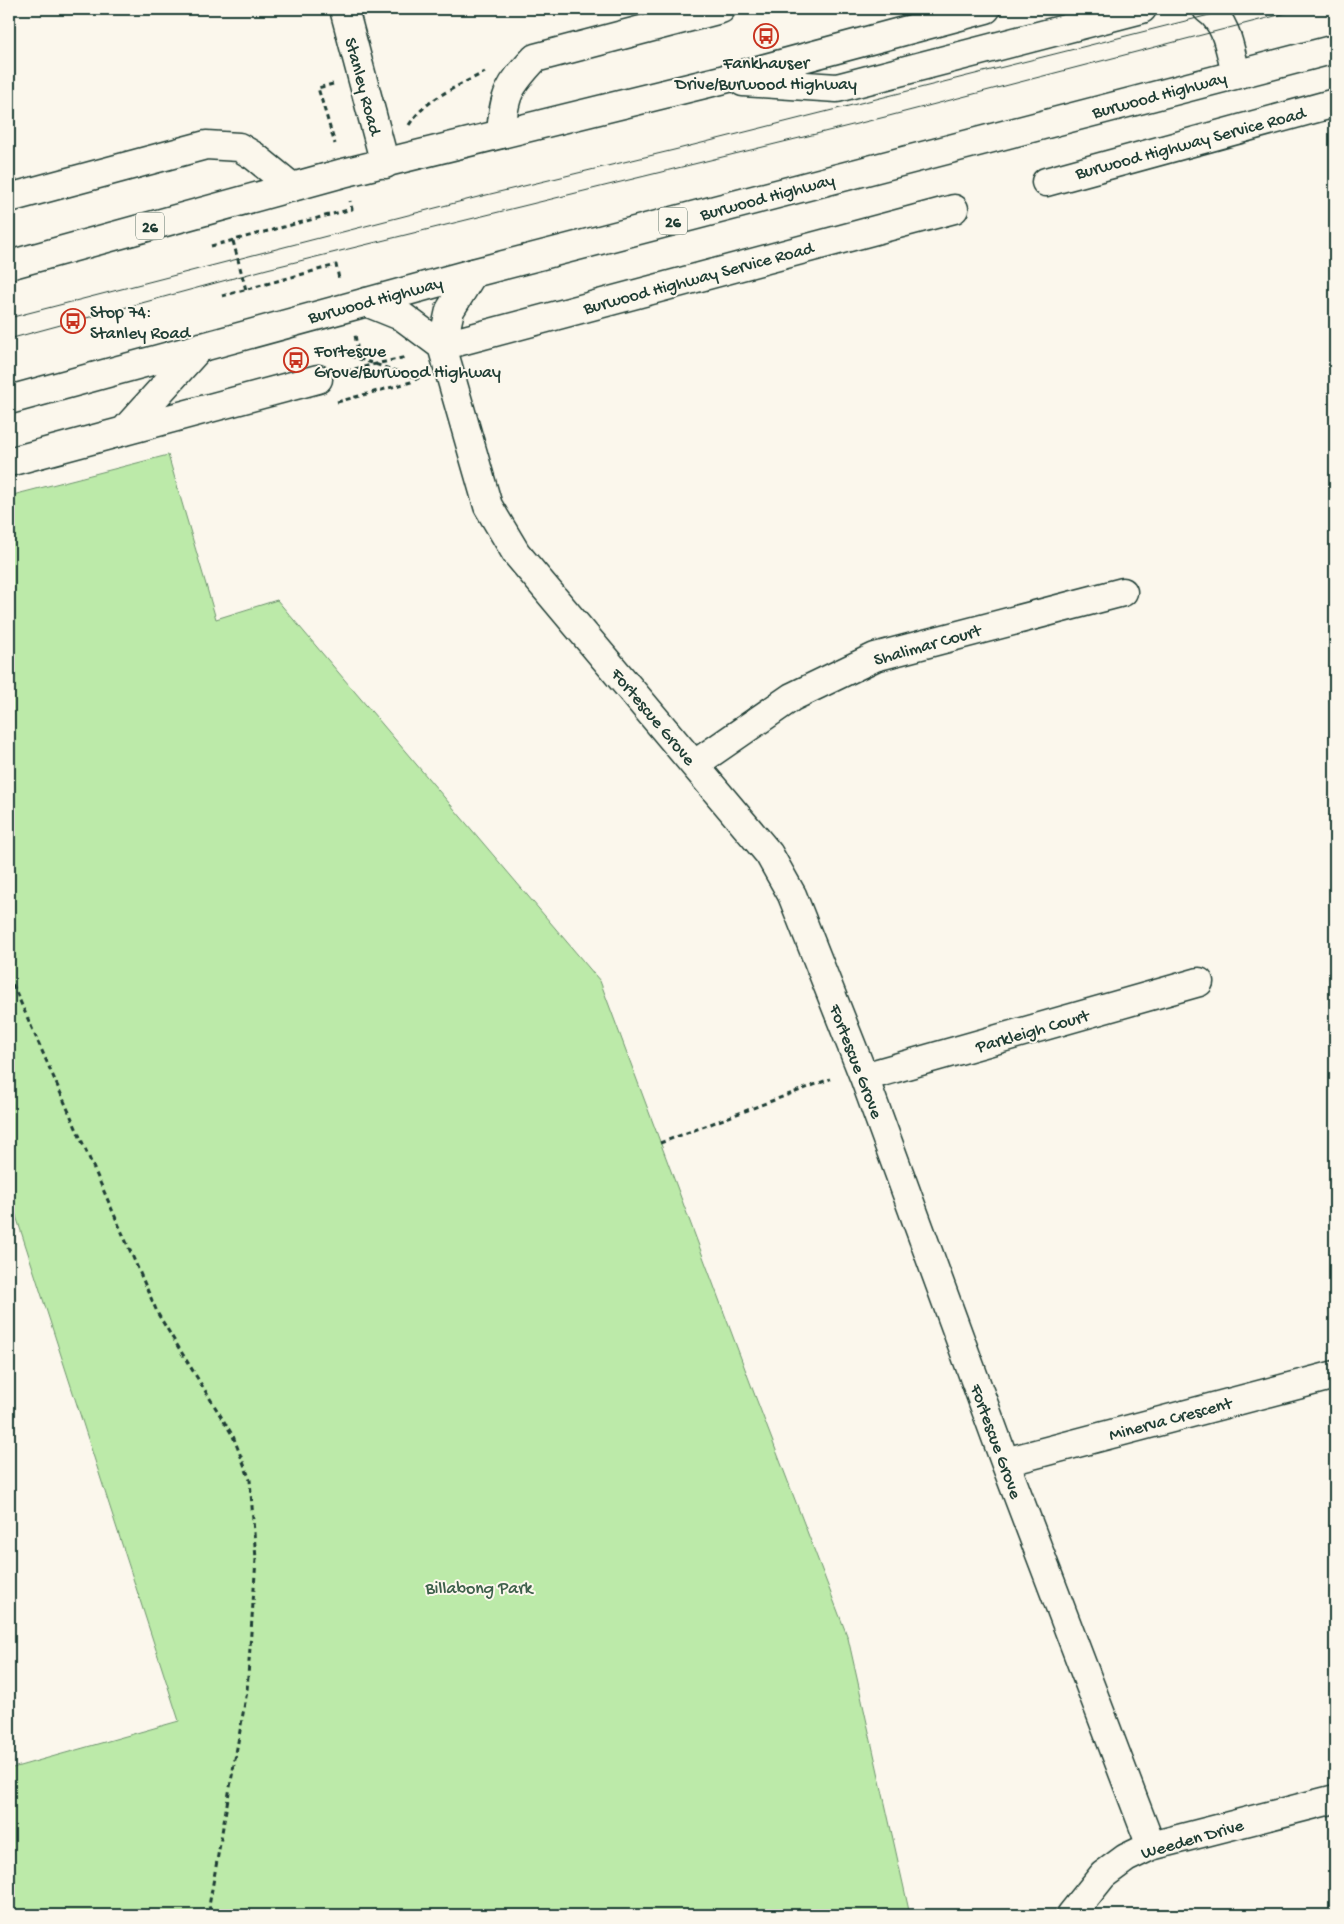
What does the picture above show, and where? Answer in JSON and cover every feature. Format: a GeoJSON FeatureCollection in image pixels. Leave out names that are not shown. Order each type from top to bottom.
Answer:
{"type":"FeatureCollection","features":[{"type":"Feature","properties":{"kind":"main road","name":"Stanley Road"},"geometry":{"type":"LineString","coordinates":[[344,9],[385,164]]}},
{"type":"Feature","properties":{"kind":"main road"},"geometry":{"type":"LineString","coordinates":[[501,134],[503,105],[507,92],[514,80],[535,58],[722,9]]}},
{"type":"Feature","properties":{"kind":"main road","name":"26"},"geometry":{"type":"LineString","coordinates":[[9,265],[343,173],[721,80],[986,9]]}},
{"type":"Feature","properties":{"kind":"main road"},"geometry":{"type":"LineString","coordinates":[[721,80],[837,88],[1142,9]]}},
{"type":"Feature","properties":{"kind":"main road"},"geometry":{"type":"LineString","coordinates":[[1207,9],[1214,14],[1225,30],[1236,74]]}},
{"type":"Feature","properties":{"kind":"main road","name":"Burwood Highway"},"geometry":{"type":"LineString","coordinates":[[9,400],[472,273],[1335,49]]}},
{"type":"Feature","properties":{"kind":"main road","name":"Burwood Highway Service Road"},"geometry":{"type":"LineString","coordinates":[[1046,182],[1335,103]]}},
{"type":"Feature","properties":{"kind":"main road"},"geometry":{"type":"LineString","coordinates":[[9,198],[206,145],[240,147],[292,187]]}},
{"type":"Feature","properties":{"kind":"main road","name":"Burwood Highway Service Road"},"geometry":{"type":"LineString","coordinates":[[442,346],[954,209]]}},
{"type":"Feature","properties":{"kind":"main road","name":"Fortescue Grove"},"geometry":{"type":"LineString","coordinates":[[472,273],[450,310],[442,346],[488,506],[516,553],[769,854],[792,895],[864,1078],[1005,1462],[1151,1846]]}},
{"type":"Feature","properties":{"kind":"main road"},"geometry":{"type":"LineString","coordinates":[[366,302],[403,317],[442,346]]}},
{"type":"Feature","properties":{"kind":"main road"},"geometry":{"type":"LineString","coordinates":[[124,431],[200,347]]}},
{"type":"Feature","properties":{"kind":"main road"},"geometry":{"type":"LineString","coordinates":[[9,462],[318,379]]}},
{"type":"Feature","properties":{"kind":"main road","name":"Shalimar Court"},"geometry":{"type":"LineString","coordinates":[[695,764],[792,697],[874,657],[1123,592]]}},
{"type":"Feature","properties":{"kind":"main road","name":"Parkleigh Court"},"geometry":{"type":"LineString","coordinates":[[864,1078],[1199,982]]}},
{"type":"Feature","properties":{"kind":"main road","name":"Minerva Crescent"},"geometry":{"type":"LineString","coordinates":[[1005,1462],[1335,1375]]}},
{"type":"Feature","properties":{"kind":"main road","name":"Weeden Drive"},"geometry":{"type":"LineString","coordinates":[[1071,1915],[1103,1875],[1126,1858],[1151,1846],[1335,1799]]}},
{"type":"Feature","properties":{"kind":"path"},"geometry":{"type":"LineString","coordinates":[[385,164],[418,112],[433,100],[490,69]]}},
{"type":"Feature","properties":{"kind":"path"},"geometry":{"type":"LineString","coordinates":[[211,246],[352,210],[318,88],[337,83]]}},
{"type":"Feature","properties":{"kind":"path"},"geometry":{"type":"LineString","coordinates":[[233,240],[246,290]]}},
{"type":"Feature","properties":{"kind":"path"},"geometry":{"type":"LineString","coordinates":[[222,296],[336,266]]}},
{"type":"Feature","properties":{"kind":"path"},"geometry":{"type":"LineString","coordinates":[[318,379],[420,354],[442,346]]}},
{"type":"Feature","properties":{"kind":"path"},"geometry":{"type":"LineString","coordinates":[[325,352],[333,350],[418,378]]}},
{"type":"Feature","properties":{"kind":"path"},"geometry":{"type":"LineString","coordinates":[[9,976],[158,1314],[233,1436],[250,1480],[256,1559],[247,1691],[209,1906],[212,1915]]}},
{"type":"Feature","properties":{"kind":"path"},"geometry":{"type":"LineString","coordinates":[[660,1143],[830,1079]]}},
{"type":"Feature","properties":{"kind":"path"},"geometry":{"type":"LineString","coordinates":[[9,1900],[15,1915]]}},
{"type":"Feature","properties":{"kind":"green space","name":"Billabong Park"},"geometry":{"type":"Polygon","coordinates":[[[168,455],[216,619],[277,600],[600,981],[848,1638],[910,1915],[9,1915],[9,1769],[179,1721],[9,1194],[9,496],[168,455]]]}},
{"type":"Feature","properties":{"kind":"tram line"},"geometry":{"type":"LineString","coordinates":[[9,318],[478,197],[674,150],[1233,9]]}},
{"type":"Feature","properties":{"kind":"tram line"},"geometry":{"type":"LineString","coordinates":[[9,339],[267,269],[885,117],[1302,9]]}},
{"type":"Feature","properties":{"kind":"place","name":"Fankhauser Drive/Burwood Highway"},"geometry":{"type":"Point","coordinates":[766,36]}},
{"type":"Feature","properties":{"kind":"place","name":"Stop 74: Stanley Road"},"geometry":{"type":"Point","coordinates":[73,321]}},
{"type":"Feature","properties":{"kind":"place","name":"Fortescue Grove/Burwood Highway"},"geometry":{"type":"Point","coordinates":[296,360]}}]}
